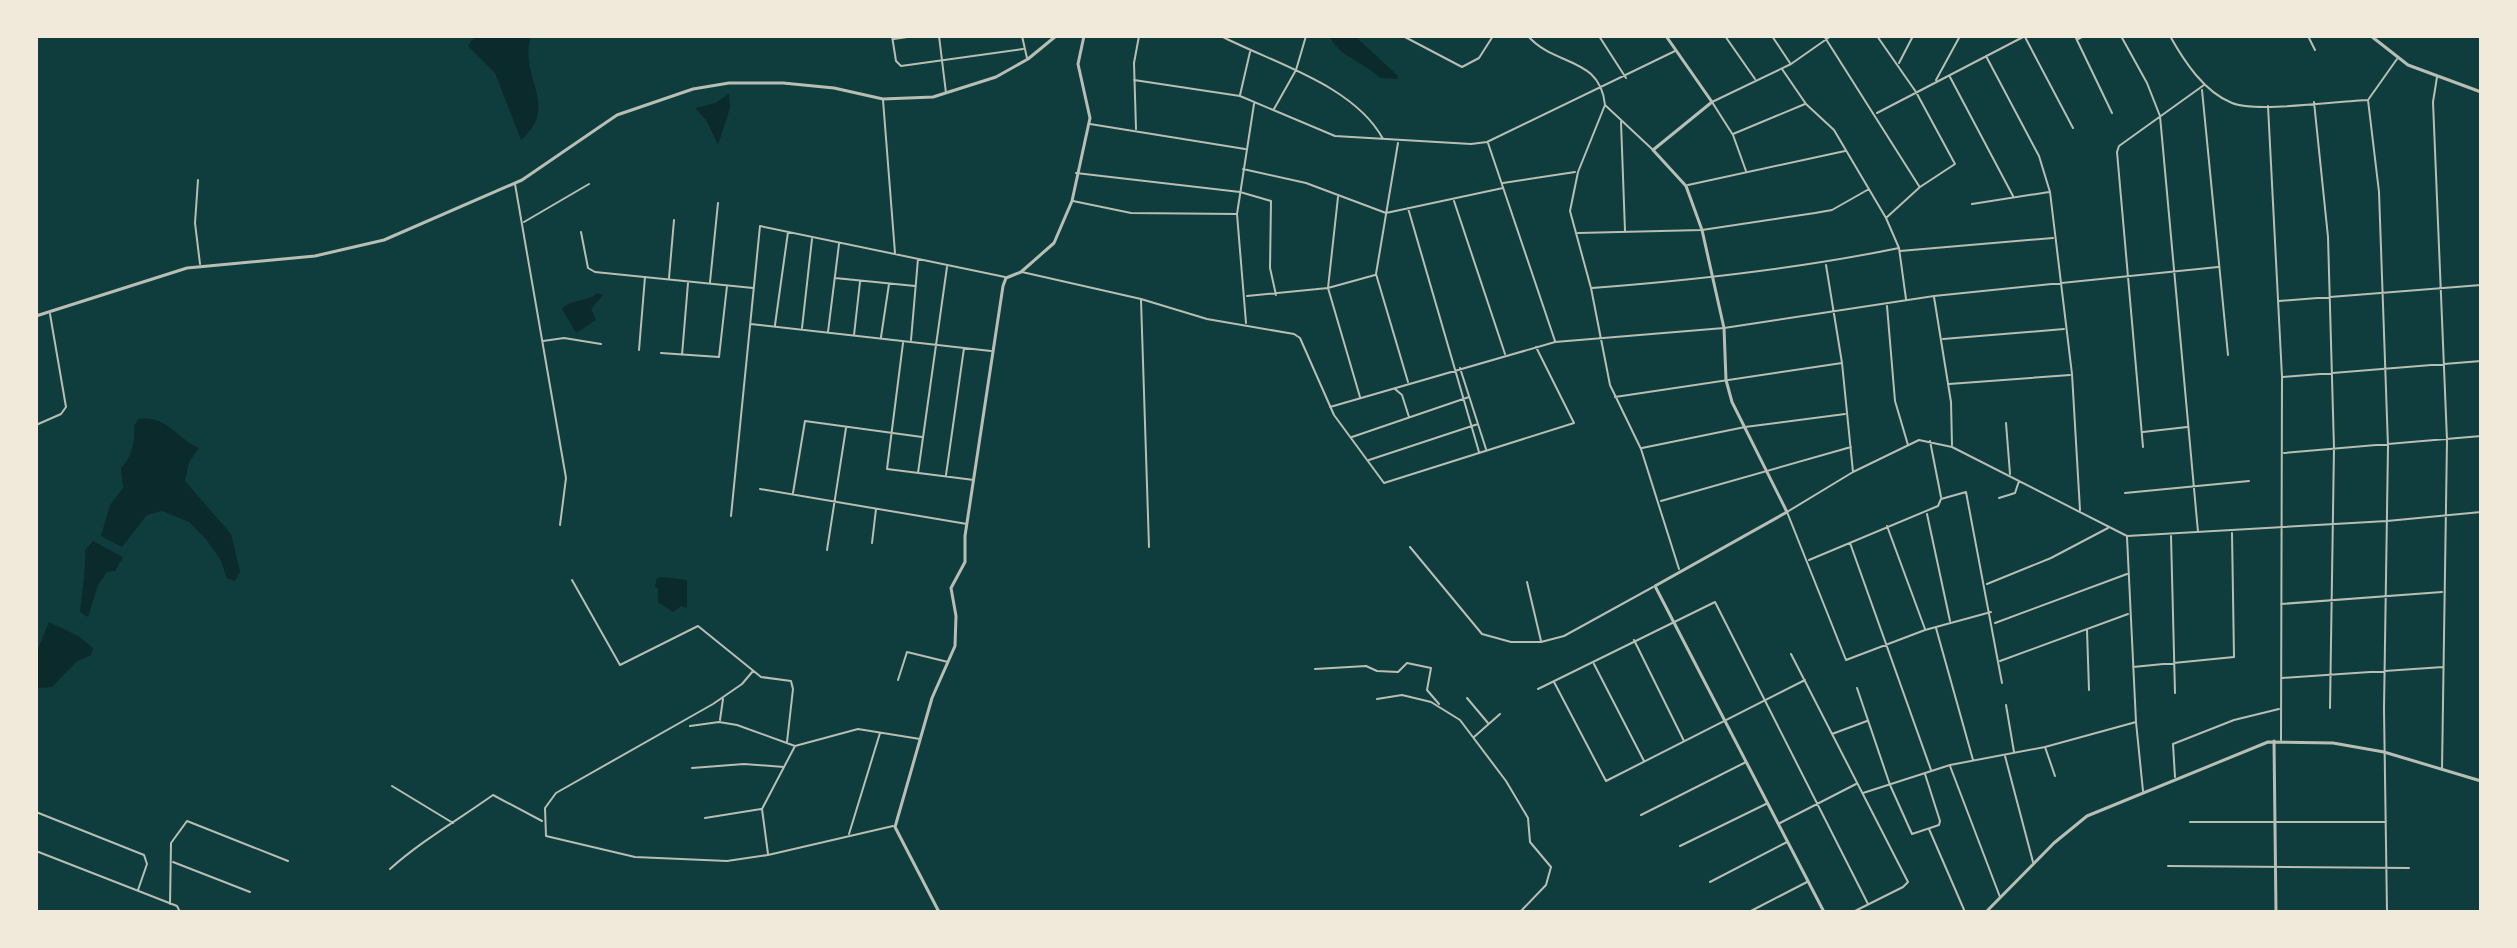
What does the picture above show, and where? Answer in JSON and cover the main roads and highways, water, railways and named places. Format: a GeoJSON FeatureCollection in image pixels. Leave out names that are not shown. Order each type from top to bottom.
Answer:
{"type":"FeatureCollection","features":[{"type":"Feature","properties":{"kind":"water"},"geometry":{"type":"Polygon","coordinates":[[[475,36],[531,36],[528,51],[538,115],[521,140],[495,73],[468,46],[475,36]]]}},
{"type":"Feature","properties":{"kind":"water"},"geometry":{"type":"Polygon","coordinates":[[[1330,36],[1355,36],[1398,76],[1397,79],[1380,78],[1345,54],[1330,36]]]}},
{"type":"Feature","properties":{"kind":"water"},"geometry":{"type":"Polygon","coordinates":[[[729,94],[730,108],[718,145],[706,120],[695,108],[715,103],[729,94]]]}},
{"type":"Feature","properties":{"kind":"water"},"geometry":{"type":"Polygon","coordinates":[[[598,293],[603,295],[591,309],[596,320],[576,333],[562,309],[598,293]]]}},
{"type":"Feature","properties":{"kind":"water"},"geometry":{"type":"Polygon","coordinates":[[[139,419],[164,424],[199,448],[189,462],[185,481],[231,534],[240,571],[235,581],[227,578],[220,559],[189,522],[162,511],[147,515],[122,547],[101,536],[110,505],[123,488],[121,468],[132,449],[134,425],[139,419]]]}},
{"type":"Feature","properties":{"kind":"water"},"geometry":{"type":"Polygon","coordinates":[[[93,541],[123,557],[115,571],[107,572],[98,585],[88,617],[80,612],[85,550],[93,541]]]}},
{"type":"Feature","properties":{"kind":"water"},"geometry":{"type":"Polygon","coordinates":[[[657,578],[687,580],[687,608],[681,606],[673,612],[658,602],[655,586],[657,578]]]}},
{"type":"Feature","properties":{"kind":"water"},"geometry":{"type":"Polygon","coordinates":[[[49,622],[78,636],[93,648],[91,655],[76,662],[52,687],[36,688],[36,653],[49,622]]]}}]}
